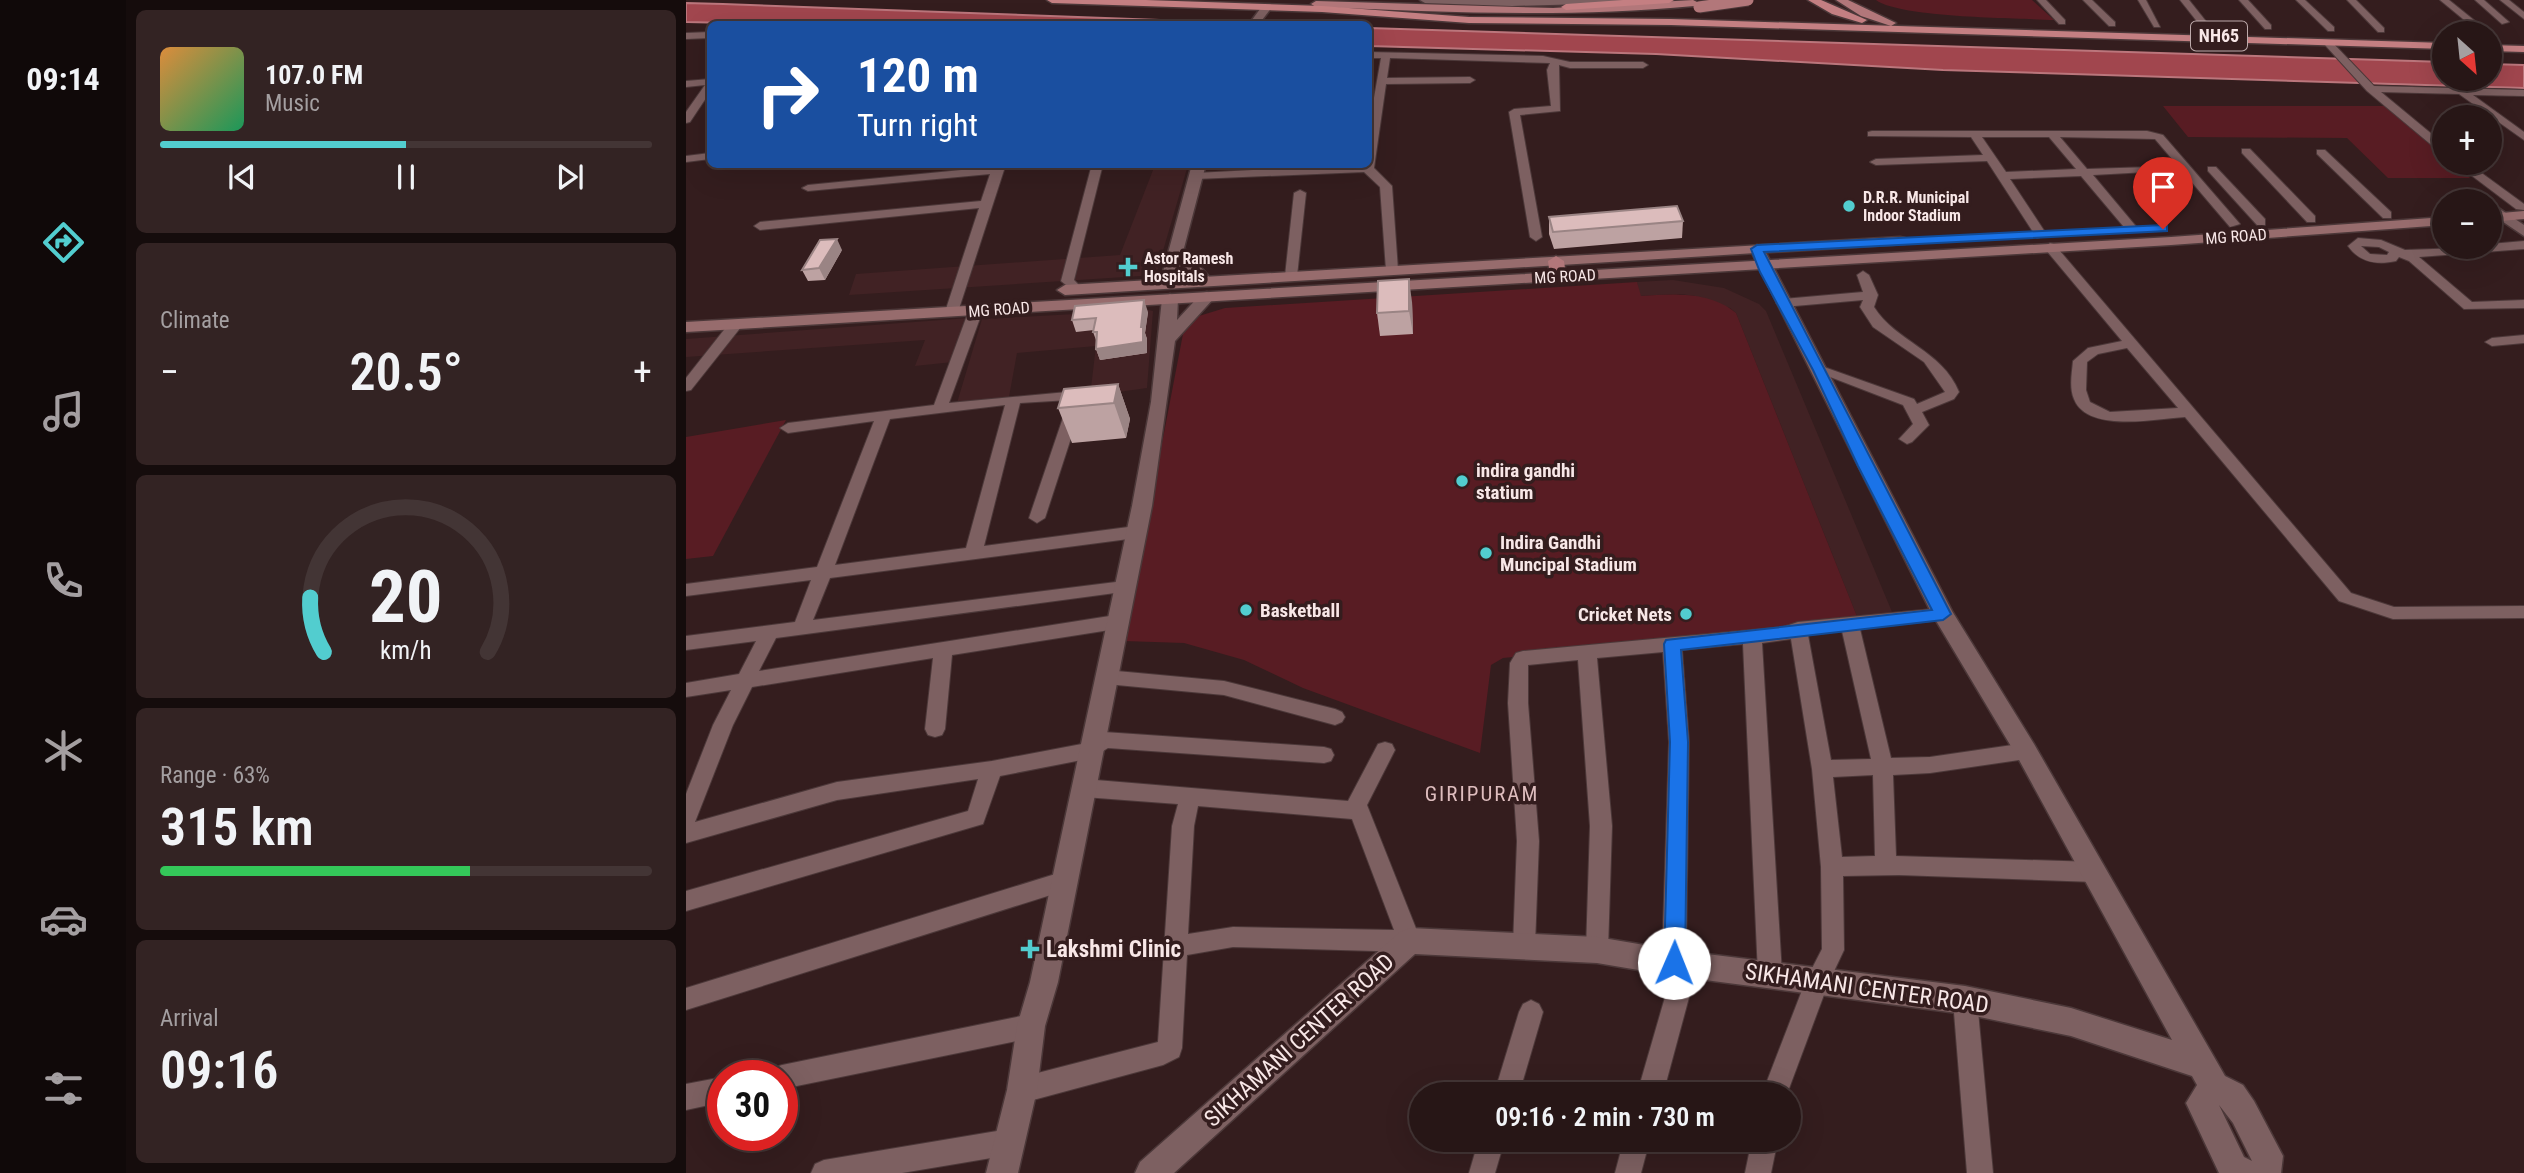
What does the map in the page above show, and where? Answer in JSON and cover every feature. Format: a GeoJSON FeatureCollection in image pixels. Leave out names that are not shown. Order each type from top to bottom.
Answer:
{"type":"FeatureCollection","features":[{"type":"Feature","properties":{"kind":"highway","name":"NH65"},"geometry":{"type":"LineString","coordinates":[[1052,0],[1271,3]]}},
{"type":"Feature","properties":{"kind":"highway","name":"NH65"},"geometry":{"type":"LineString","coordinates":[[1177,0],[1271,3],[1458,19],[1791,26],[1868,25],[2331,45],[2401,43]]}},
{"type":"Feature","properties":{"kind":"highway","name":"NH65"},"geometry":{"type":"LineString","coordinates":[[1319,7],[1561,7],[1669,0]]}},
{"type":"Feature","properties":{"kind":"highway"},"geometry":{"type":"LineString","coordinates":[[1716,0],[1721,7],[1737,13],[1791,26]]}},
{"type":"Feature","properties":{"kind":"highway","name":"NH65"},"geometry":{"type":"LineString","coordinates":[[1813,0],[1868,25],[1891,23],[2128,29],[2432,44]]}},
{"type":"Feature","properties":{"kind":"highway"},"geometry":{"type":"LineString","coordinates":[[1671,22],[1706,14],[1706,8],[1696,3]]}},
{"type":"Feature","properties":{"kind":"highway"},"geometry":{"type":"LineString","coordinates":[[2502,46],[2524,47]]}},
{"type":"Feature","properties":{"kind":"main road"},"geometry":{"type":"LineString","coordinates":[[1696,3],[1716,0]]}},
{"type":"Feature","properties":{"kind":"main road"},"geometry":{"type":"LineString","coordinates":[[1319,7],[1562,16],[1748,0]]}},
{"type":"Feature","properties":{"kind":"main road"},"geometry":{"type":"LineString","coordinates":[[1841,0],[1865,14],[1891,23]]}},
{"type":"Feature","properties":{"kind":"main road","name":"MG ROAD"},"geometry":{"type":"LineString","coordinates":[[2046,241],[2133,230],[2432,213]]}},
{"type":"Feature","properties":{"kind":"main road","name":"MG ROAD"},"geometry":{"type":"LineString","coordinates":[[686,315],[953,305],[976,310],[1169,291],[2432,222]]}},
{"type":"Feature","properties":{"kind":"main road","name":"MG ROAD"},"geometry":{"type":"LineString","coordinates":[[1205,289],[1291,276],[1392,270],[1557,269]]}},
{"type":"Feature","properties":{"kind":"main road","name":"MG ROAD"},"geometry":{"type":"LineString","coordinates":[[686,327],[953,305],[1076,289],[1169,291]]}},
{"type":"Feature","properties":{"kind":"street"},"geometry":{"type":"LineString","coordinates":[[1425,0],[1619,0]]}},
{"type":"Feature","properties":{"kind":"street"},"geometry":{"type":"LineString","coordinates":[[2041,0],[2062,22]]}},
{"type":"Feature","properties":{"kind":"street"},"geometry":{"type":"LineString","coordinates":[[2087,0],[2112,24]]}},
{"type":"Feature","properties":{"kind":"street"},"geometry":{"type":"LineString","coordinates":[[2143,0],[2157,26]]}},
{"type":"Feature","properties":{"kind":"street"},"geometry":{"type":"LineString","coordinates":[[2184,0],[2206,27]]}},
{"type":"Feature","properties":{"kind":"street"},"geometry":{"type":"LineString","coordinates":[[2243,0],[2268,27]]}},
{"type":"Feature","properties":{"kind":"street"},"geometry":{"type":"LineString","coordinates":[[2300,0],[2331,29]]}},
{"type":"Feature","properties":{"kind":"street"},"geometry":{"type":"LineString","coordinates":[[2351,0],[2381,30]]}},
{"type":"Feature","properties":{"kind":"street"},"geometry":{"type":"LineString","coordinates":[[2444,0],[2470,21]]}},
{"type":"Feature","properties":{"kind":"street"},"geometry":{"type":"LineString","coordinates":[[2479,0],[2505,22]]}},
{"type":"Feature","properties":{"kind":"street"},"geometry":{"type":"LineString","coordinates":[[2504,0],[2524,16]]}},
{"type":"Feature","properties":{"kind":"street"},"geometry":{"type":"LineString","coordinates":[[1257,21],[1271,3]]}},
{"type":"Feature","properties":{"kind":"street"},"geometry":{"type":"LineString","coordinates":[[686,36],[707,35]]}},
{"type":"Feature","properties":{"kind":"street"},"geometry":{"type":"LineString","coordinates":[[2331,45],[2369,88],[2432,140]]}},
{"type":"Feature","properties":{"kind":"street"},"geometry":{"type":"LineString","coordinates":[[1372,55],[1543,59],[1570,65],[1643,65]]}},
{"type":"Feature","properties":{"kind":"street"},"geometry":{"type":"LineString","coordinates":[[1373,110],[1386,56]]}},
{"type":"Feature","properties":{"kind":"street"},"geometry":{"type":"LineString","coordinates":[[1535,237],[1514,112],[1556,109],[1552,70],[1555,62]]}},
{"type":"Feature","properties":{"kind":"street"},"geometry":{"type":"LineString","coordinates":[[1377,89],[1470,80]]}},
{"type":"Feature","properties":{"kind":"street"},"geometry":{"type":"LineString","coordinates":[[686,84],[707,87]]}},
{"type":"Feature","properties":{"kind":"street"},"geometry":{"type":"LineString","coordinates":[[686,94],[707,88]]}},
{"type":"Feature","properties":{"kind":"street"},"geometry":{"type":"LineString","coordinates":[[2369,88],[2432,90]]}},
{"type":"Feature","properties":{"kind":"street"},"geometry":{"type":"LineString","coordinates":[[688,115],[707,90]]}},
{"type":"Feature","properties":{"kind":"street"},"geometry":{"type":"LineString","coordinates":[[2461,91],[2524,93]]}},
{"type":"Feature","properties":{"kind":"street"},"geometry":{"type":"LineString","coordinates":[[2461,91],[2522,135]]}},
{"type":"Feature","properties":{"kind":"street"},"geometry":{"type":"LineString","coordinates":[[688,115],[707,112]]}},
{"type":"Feature","properties":{"kind":"street"},"geometry":{"type":"LineString","coordinates":[[1974,133],[2046,241],[2345,597],[2393,614],[2524,612]]}},
{"type":"Feature","properties":{"kind":"street"},"geometry":{"type":"LineString","coordinates":[[2051,133],[2133,230]]}},
{"type":"Feature","properties":{"kind":"street"},"geometry":{"type":"LineString","coordinates":[[1872,134],[2147,134],[2159,137],[2234,224]]}},
{"type":"Feature","properties":{"kind":"street"},"geometry":{"type":"LineString","coordinates":[[2246,152],[2311,219]]}},
{"type":"Feature","properties":{"kind":"street"},"geometry":{"type":"LineString","coordinates":[[2321,152],[2386,215]]}},
{"type":"Feature","properties":{"kind":"street"},"geometry":{"type":"LineString","coordinates":[[686,159],[707,156]]}},
{"type":"Feature","properties":{"kind":"street"},"geometry":{"type":"LineString","coordinates":[[1876,162],[1991,159]]}},
{"type":"Feature","properties":{"kind":"street"},"geometry":{"type":"LineString","coordinates":[[808,188],[989,168]]}},
{"type":"Feature","properties":{"kind":"street"},"geometry":{"type":"LineString","coordinates":[[953,305],[998,168]]}},
{"type":"Feature","properties":{"kind":"street"},"geometry":{"type":"LineString","coordinates":[[1076,289],[1067,281],[1097,168]]}},
{"type":"Feature","properties":{"kind":"street"},"geometry":{"type":"LineString","coordinates":[[1002,1173],[1022,1090],[1031,1026],[1044,982],[1154,442],[1168,339],[1169,291],[1176,248],[1197,170],[1368,168],[1371,174],[1386,186],[1392,270]]}},
{"type":"Feature","properties":{"kind":"street"},"geometry":{"type":"LineString","coordinates":[[2002,176],[2147,169]]}},
{"type":"Feature","properties":{"kind":"street"},"geometry":{"type":"LineString","coordinates":[[2212,169],[2261,222]]}},
{"type":"Feature","properties":{"kind":"street"},"geometry":{"type":"LineString","coordinates":[[2473,175],[2509,213],[2524,234]]}},
{"type":"Feature","properties":{"kind":"street"},"geometry":{"type":"LineString","coordinates":[[1291,276],[1300,193]]}},
{"type":"Feature","properties":{"kind":"street"},"geometry":{"type":"LineString","coordinates":[[760,226],[988,204]]}},
{"type":"Feature","properties":{"kind":"street"},"geometry":{"type":"LineString","coordinates":[[2524,245],[2397,253],[2413,258],[2469,306],[2524,304]]}},
{"type":"Feature","properties":{"kind":"street"},"geometry":{"type":"LineString","coordinates":[[1168,339],[1205,289],[1176,248]]}},
{"type":"Feature","properties":{"kind":"street"},"geometry":{"type":"LineString","coordinates":[[1760,257],[1943,614],[2026,751],[2209,1078],[2236,1098],[2268,1159],[2266,1171],[2262,1173]]}},
{"type":"Feature","properties":{"kind":"street"},"geometry":{"type":"LineString","coordinates":[[1863,275],[1871,295],[1867,307],[1878,324],[1928,359],[1952,392],[1949,396],[1915,411]]}},
{"type":"Feature","properties":{"kind":"street"},"geometry":{"type":"LineString","coordinates":[[1783,303],[1871,295]]}},
{"type":"Feature","properties":{"kind":"street"},"geometry":{"type":"LineString","coordinates":[[939,410],[976,310]]}},
{"type":"Feature","properties":{"kind":"street"},"geometry":{"type":"LineString","coordinates":[[686,387],[736,324]]}},
{"type":"Feature","properties":{"kind":"street"},"geometry":{"type":"LineString","coordinates":[[2492,342],[2524,339]]}},
{"type":"Feature","properties":{"kind":"street"},"geometry":{"type":"LineString","coordinates":[[2131,343],[2093,351],[2080,361],[2078,393],[2082,402],[2099,415],[2110,417],[2188,412]]}},
{"type":"Feature","properties":{"kind":"street"},"geometry":{"type":"LineString","coordinates":[[1819,370],[1909,402],[1922,425],[1907,439]]}},
{"type":"Feature","properties":{"kind":"street"},"geometry":{"type":"LineString","coordinates":[[788,428],[1014,399],[1078,395],[1037,518]]}},
{"type":"Feature","properties":{"kind":"street"},"geometry":{"type":"LineString","coordinates":[[973,554],[1014,399]]}},
{"type":"Feature","properties":{"kind":"street"},"geometry":{"type":"LineString","coordinates":[[801,629],[884,416]]}},
{"type":"Feature","properties":{"kind":"street"},"geometry":{"type":"LineString","coordinates":[[686,590],[1136,532]]}},
{"type":"Feature","properties":{"kind":"street"},"geometry":{"type":"LineString","coordinates":[[686,643],[1124,587]]}},
{"type":"Feature","properties":{"kind":"street"},"geometry":{"type":"LineString","coordinates":[[1524,945],[1528,841],[1518,703],[1519,663],[1523,658],[1783,634],[1798,629],[1850,626],[1943,614]]}},
{"type":"Feature","properties":{"kind":"street"},"geometry":{"type":"LineString","coordinates":[[686,690],[1116,622]]}},
{"type":"Feature","properties":{"kind":"street"},"geometry":{"type":"LineString","coordinates":[[1850,626],[1883,766],[1885,865]]}},
{"type":"Feature","properties":{"kind":"street"},"geometry":{"type":"LineString","coordinates":[[1779,1082],[1818,980],[1833,950],[1832,867],[1822,769],[1807,666],[1798,629]]}},
{"type":"Feature","properties":{"kind":"street"},"geometry":{"type":"LineString","coordinates":[[686,820],[723,725],[769,633]]}},
{"type":"Feature","properties":{"kind":"street"},"geometry":{"type":"LineString","coordinates":[[1752,636],[1770,974]]}},
{"type":"Feature","properties":{"kind":"street"},"geometry":{"type":"LineString","coordinates":[[1653,1082],[1680,963],[1679,742],[1672,644]]}},
{"type":"Feature","properties":{"kind":"street"},"geometry":{"type":"LineString","coordinates":[[935,729],[943,648]]}},
{"type":"Feature","properties":{"kind":"street"},"geometry":{"type":"LineString","coordinates":[[1587,650],[1601,826],[1597,950]]}},
{"type":"Feature","properties":{"kind":"street"},"geometry":{"type":"LineString","coordinates":[[1106,677],[1224,688],[1335,717]]}},
{"type":"Feature","properties":{"kind":"street"},"geometry":{"type":"LineString","coordinates":[[686,834],[837,791],[992,769],[1092,750],[1104,740],[1324,755]]}},
{"type":"Feature","properties":{"kind":"street"},"geometry":{"type":"LineString","coordinates":[[1178,946],[1233,937],[1410,941],[1357,805],[1385,750]]}},
{"type":"Feature","properties":{"kind":"street"},"geometry":{"type":"LineString","coordinates":[[1822,769],[1930,765],[2026,751]]}},
{"type":"Feature","properties":{"kind":"street"},"geometry":{"type":"LineString","coordinates":[[686,901],[819,860],[976,818],[992,769]]}},
{"type":"Feature","properties":{"kind":"street"},"geometry":{"type":"LineString","coordinates":[[1084,788],[1360,811]]}},
{"type":"Feature","properties":{"kind":"street"},"geometry":{"type":"LineString","coordinates":[[1022,1090],[1163,1053],[1170,1048],[1184,826],[1190,797]]}},
{"type":"Feature","properties":{"kind":"street"},"geometry":{"type":"LineString","coordinates":[[1832,867],[1885,865],[2095,872]]}},
{"type":"Feature","properties":{"kind":"street"},"geometry":{"type":"LineString","coordinates":[[686,999],[1065,881]]}},
{"type":"Feature","properties":{"kind":"street","name":"SIKHAMANI CENTER ROAD"},"geometry":{"type":"LineString","coordinates":[[1151,1173],[1410,941],[1597,950],[1965,1000],[2071,1022],[2209,1078]]}},
{"type":"Feature","properties":{"kind":"street"},"geometry":{"type":"LineString","coordinates":[[1965,1000],[1980,1173]]}},
{"type":"Feature","properties":{"kind":"street"},"geometry":{"type":"LineString","coordinates":[[1510,1082],[1531,1012]]}},
{"type":"Feature","properties":{"kind":"street"},"geometry":{"type":"LineString","coordinates":[[798,1074],[1031,1026]]}},
{"type":"Feature","properties":{"kind":"street"},"geometry":{"type":"LineString","coordinates":[[2209,1078],[2207,1094],[2201,1103],[2233,1168],[2244,1173]]}},
{"type":"Feature","properties":{"kind":"street"},"geometry":{"type":"LineString","coordinates":[[686,1097],[707,1092]]}},
{"type":"Feature","properties":{"kind":"street"},"geometry":{"type":"LineString","coordinates":[[824,1173],[1009,1142]]}},
{"type":"Feature","properties":{"kind":"street"},"geometry":{"type":"LineString","coordinates":[[1482,1173],[1488,1152]]}},
{"type":"Feature","properties":{"kind":"street"},"geometry":{"type":"LineString","coordinates":[[1628,1173],[1634,1152]]}},
{"type":"Feature","properties":{"kind":"street"},"geometry":{"type":"LineString","coordinates":[[1758,1173],[1762,1152]]}},
{"type":"Feature","properties":{"kind":"shaded area"},"geometry":{"type":"Polygon","coordinates":[[[1876,0],[2032,0],[2054,20],[1933,14],[1889,6],[1876,0]]]}},
{"type":"Feature","properties":{"kind":"shaded area"},"geometry":{"type":"Polygon","coordinates":[[[686,3],[1187,21],[707,21],[686,22],[686,3]]]}},
{"type":"Feature","properties":{"kind":"shaded area"},"geometry":{"type":"Polygon","coordinates":[[[1372,28],[2432,62],[2432,85],[1943,70],[1656,54],[1372,46],[1372,28]]]}},
{"type":"Feature","properties":{"kind":"shaded area"},"geometry":{"type":"Polygon","coordinates":[[[2502,64],[2524,65],[2524,88],[2502,87],[2502,64]]]}},
{"type":"Feature","properties":{"kind":"shaded area"},"geometry":{"type":"Polygon","coordinates":[[[2163,106],[2389,106],[2432,144],[2432,175],[2467,175],[2470,178],[2388,178],[2347,138],[2188,137],[2163,106]]]}},
{"type":"Feature","properties":{"kind":"shaded area"},"geometry":{"type":"Polygon","coordinates":[[[1154,168],[1187,168],[1156,275],[849,295],[856,274],[1120,255],[1154,168]]]}},
{"type":"Feature","properties":{"kind":"shaded area"},"geometry":{"type":"Polygon","coordinates":[[[1673,280],[1724,288],[1759,304],[1766,311],[1895,619],[1860,624],[1736,313],[1730,308],[1695,296],[1640,296],[1637,282],[1673,280]]]}},
{"type":"Feature","properties":{"kind":"shaded area","name":"Indira Gandhi Muncipal Stadium"},"geometry":{"type":"Polygon","coordinates":[[[1637,282],[1641,296],[1703,297],[1736,313],[1860,624],[1503,658],[1491,665],[1480,753],[1303,688],[1244,660],[1184,643],[1124,641],[1183,334],[1199,316],[1225,308],[1637,282]]]}},
{"type":"Feature","properties":{"kind":"shaded area"},"geometry":{"type":"Polygon","coordinates":[[[1153,311],[1147,388],[1090,396],[1096,346],[1017,353],[1009,397],[957,403],[982,319],[1153,311]]]}},
{"type":"Feature","properties":{"kind":"shaded area"},"geometry":{"type":"Polygon","coordinates":[[[969,318],[953,362],[915,366],[925,340],[686,357],[686,339],[969,318]]]}},
{"type":"Feature","properties":{"kind":"shaded area"},"geometry":{"type":"Polygon","coordinates":[[[786,420],[713,556],[686,559],[686,437],[786,420]]]}},
{"type":"Feature","properties":{"kind":"building"},"geometry":{"type":"Polygon","coordinates":[[[1677,206],[1683,221],[1553,232],[1549,217],[1677,206]]]}},
{"type":"Feature","properties":{"kind":"building"},"geometry":{"type":"Polygon","coordinates":[[[837,239],[819,268],[802,270],[820,240],[837,239]]]}},
{"type":"Feature","properties":{"kind":"building"},"geometry":{"type":"Polygon","coordinates":[[[1409,279],[1409,311],[1377,313],[1378,281],[1409,279]]]}},
{"type":"Feature","properties":{"kind":"building"},"geometry":{"type":"Polygon","coordinates":[[[1144,300],[1141,327],[1143,342],[1096,349],[1097,332],[1093,332],[1096,318],[1072,320],[1075,306],[1144,300]]]}},
{"type":"Feature","properties":{"kind":"building"},"geometry":{"type":"Polygon","coordinates":[[[1118,384],[1114,403],[1058,408],[1064,389],[1118,384]]]}},
{"type":"Feature","properties":{"kind":"place","name":"D.R.R. Municipal Indoor Stadium"},"geometry":{"type":"Point","coordinates":[1849,206]}},
{"type":"Feature","properties":{"kind":"place","name":"Astor Ramesh Hospitals"},"geometry":{"type":"Point","coordinates":[1128,267]}},
{"type":"Feature","properties":{"kind":"place","name":"indira gandhi statium"},"geometry":{"type":"Point","coordinates":[1462,481]}},
{"type":"Feature","properties":{"kind":"place","name":"Indira Gandhi Muncipal Stadium"},"geometry":{"type":"Point","coordinates":[1486,553]}},
{"type":"Feature","properties":{"kind":"place","name":"Basketball"},"geometry":{"type":"Point","coordinates":[1246,610]}},
{"type":"Feature","properties":{"kind":"place","name":"Cricket Nets"},"geometry":{"type":"Point","coordinates":[1686,614]}},
{"type":"Feature","properties":{"kind":"place","name":"Lakshmi Clinic"},"geometry":{"type":"Point","coordinates":[1030,949]}},
{"type":"Feature","properties":{"kind":"district","name":"GIRIPURAM"},"geometry":{"type":"Point","coordinates":[1482,794]}},
{"type":"Feature","properties":{"kind":"route"},"geometry":{"type":"LineString","coordinates":[[1674,963],[1679,742],[1672,644],[1783,634],[1798,629],[1850,626],[1943,614],[1865,466],[1819,370],[1762,265],[1757,249],[2163,229]]}}]}
